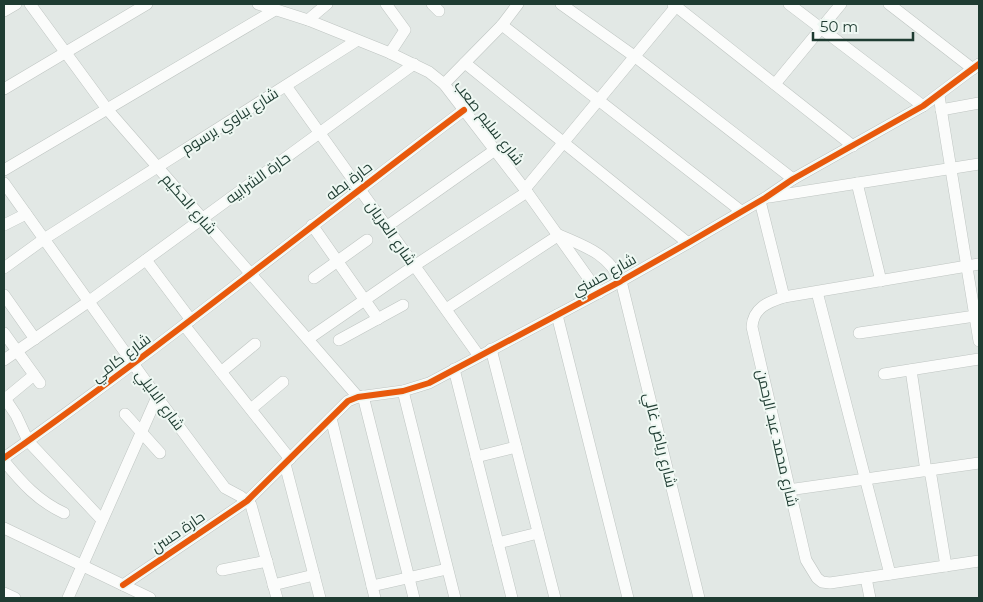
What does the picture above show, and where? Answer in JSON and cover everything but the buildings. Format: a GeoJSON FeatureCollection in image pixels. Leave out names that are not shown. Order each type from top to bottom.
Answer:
{"type":"FeatureCollection","features":[{"type":"Feature","properties":{"kind":"street"},"geometry":{"type":"LineString","coordinates":[[4,11],[16,4]]}},
{"type":"Feature","properties":{"kind":"street","name":"شارع الحكيم"},"geometry":{"type":"LineString","coordinates":[[30,4],[107,110],[308,339],[361,396]]}},
{"type":"Feature","properties":{"kind":"street"},"geometry":{"type":"LineString","coordinates":[[4,89],[147,4]]}},
{"type":"Feature","properties":{"kind":"street","name":"شارع سليم صعب"},"geometry":{"type":"LineString","coordinates":[[258,4],[308,20],[356,41],[390,53],[429,72],[444,84],[526,190],[599,293]]}},
{"type":"Feature","properties":{"kind":"street"},"geometry":{"type":"LineString","coordinates":[[308,20],[327,4]]}},
{"type":"Feature","properties":{"kind":"street"},"geometry":{"type":"LineString","coordinates":[[386,4],[405,30],[390,53]]}},
{"type":"Feature","properties":{"kind":"street"},"geometry":{"type":"LineString","coordinates":[[444,84],[502,25],[518,4]]}},
{"type":"Feature","properties":{"kind":"street"},"geometry":{"type":"LineString","coordinates":[[561,4],[634,56],[793,178]]}},
{"type":"Feature","properties":{"kind":"street"},"geometry":{"type":"LineString","coordinates":[[789,4],[923,106]]}},
{"type":"Feature","properties":{"kind":"street"},"geometry":{"type":"LineString","coordinates":[[775,84],[841,4]]}},
{"type":"Feature","properties":{"kind":"street"},"geometry":{"type":"LineString","coordinates":[[889,4],[976,67]]}},
{"type":"Feature","properties":{"kind":"street"},"geometry":{"type":"LineString","coordinates":[[308,339],[526,190],[675,5],[853,146]]}},
{"type":"Feature","properties":{"kind":"street"},"geometry":{"type":"LineString","coordinates":[[4,170],[276,10]]}},
{"type":"Feature","properties":{"kind":"street"},"geometry":{"type":"LineString","coordinates":[[502,25],[741,211]]}},
{"type":"Feature","properties":{"kind":"street","name":"شارع بباوي برسوم"},"geometry":{"type":"LineString","coordinates":[[4,268],[44,239],[356,41]]}},
{"type":"Feature","properties":{"kind":"street"},"geometry":{"type":"LineString","coordinates":[[465,63],[688,243]]}},
{"type":"Feature","properties":{"kind":"street","name":"حارة الشرابيه"},"geometry":{"type":"LineString","coordinates":[[4,360],[88,302],[414,64]]}},
{"type":"Feature","properties":{"kind":"street","name":"شارع حسني"},"geometry":{"type":"LineString","coordinates":[[247,501],[348,401],[361,396],[403,391],[429,383],[621,282],[763,199],[793,178],[923,106],[976,67]]}},
{"type":"Feature","properties":{"kind":"street","name":"شارع العريان"},"geometry":{"type":"LineString","coordinates":[[286,86],[479,356]]}},
{"type":"Feature","properties":{"kind":"street"},"geometry":{"type":"LineString","coordinates":[[939,96],[979,341]]}},
{"type":"Feature","properties":{"kind":"street"},"geometry":{"type":"LineString","coordinates":[[941,110],[979,104]]}},
{"type":"Feature","properties":{"kind":"street","name":"حارة بطه"},"geometry":{"type":"LineString","coordinates":[[250,273],[464,110]]}},
{"type":"Feature","properties":{"kind":"street"},"geometry":{"type":"LineString","coordinates":[[386,227],[495,150]]}},
{"type":"Feature","properties":{"kind":"street"},"geometry":{"type":"LineString","coordinates":[[784,297],[763,199],[979,164]]}},
{"type":"Feature","properties":{"kind":"street","name":"شارع الاليلي"},"geometry":{"type":"LineString","coordinates":[[4,183],[157,398],[225,488],[247,501]]}},
{"type":"Feature","properties":{"kind":"street"},"geometry":{"type":"LineString","coordinates":[[857,183],[881,281]]}},
{"type":"Feature","properties":{"kind":"street"},"geometry":{"type":"LineString","coordinates":[[4,225],[26,214]]}},
{"type":"Feature","properties":{"kind":"street"},"geometry":{"type":"LineString","coordinates":[[312,225],[378,319]]}},
{"type":"Feature","properties":{"kind":"street"},"geometry":{"type":"LineString","coordinates":[[446,309],[559,235]]}},
{"type":"Feature","properties":{"kind":"street","name":"شارع سليم صعب"},"geometry":{"type":"LineString","coordinates":[[559,235],[601,255],[614,266],[621,282]]}},
{"type":"Feature","properties":{"kind":"street"},"geometry":{"type":"LineString","coordinates":[[314,278],[367,240]]}},
{"type":"Feature","properties":{"kind":"street"},"geometry":{"type":"LineString","coordinates":[[146,260],[187,323],[287,461],[320,598]]}},
{"type":"Feature","properties":{"kind":"street","name":"شارع محمد عبد الرحمن"},"geometry":{"type":"LineString","coordinates":[[866,578],[830,583],[822,582],[809,567],[788,490],[752,320],[759,309],[772,300],[784,297],[979,264]]}},
{"type":"Feature","properties":{"kind":"street","name":"شارع كامي"},"geometry":{"type":"LineString","coordinates":[[4,460],[134,365],[250,273]]}},
{"type":"Feature","properties":{"kind":"street","name":"شارع رياض غالي"},"geometry":{"type":"LineString","coordinates":[[621,282],[700,598]]}},
{"type":"Feature","properties":{"kind":"street"},"geometry":{"type":"LineString","coordinates":[[817,292],[890,574]]}},
{"type":"Feature","properties":{"kind":"street"},"geometry":{"type":"LineString","coordinates":[[4,295],[35,339]]}},
{"type":"Feature","properties":{"kind":"street"},"geometry":{"type":"LineString","coordinates":[[339,340],[403,305]]}},
{"type":"Feature","properties":{"kind":"street"},"geometry":{"type":"LineString","coordinates":[[558,315],[628,598]]}},
{"type":"Feature","properties":{"kind":"street"},"geometry":{"type":"LineString","coordinates":[[859,333],[975,316]]}},
{"type":"Feature","properties":{"kind":"street"},"geometry":{"type":"LineString","coordinates":[[4,333],[38,379],[4,398],[16,415],[28,441],[102,520]]}},
{"type":"Feature","properties":{"kind":"street"},"geometry":{"type":"LineString","coordinates":[[222,372],[255,344]]}},
{"type":"Feature","properties":{"kind":"street"},"geometry":{"type":"LineString","coordinates":[[492,349],[555,598]]}},
{"type":"Feature","properties":{"kind":"street"},"geometry":{"type":"LineString","coordinates":[[884,374],[979,359]]}},
{"type":"Feature","properties":{"kind":"street"},"geometry":{"type":"LineString","coordinates":[[454,369],[512,598]]}},
{"type":"Feature","properties":{"kind":"street"},"geometry":{"type":"LineString","coordinates":[[911,370],[946,566]]}},
{"type":"Feature","properties":{"kind":"street"},"geometry":{"type":"LineString","coordinates":[[251,409],[283,382]]}},
{"type":"Feature","properties":{"kind":"street"},"geometry":{"type":"LineString","coordinates":[[403,391],[455,598]]}},
{"type":"Feature","properties":{"kind":"street"},"geometry":{"type":"LineString","coordinates":[[361,396],[414,598]]}},
{"type":"Feature","properties":{"kind":"street"},"geometry":{"type":"LineString","coordinates":[[68,598],[157,398]]}},
{"type":"Feature","properties":{"kind":"street"},"geometry":{"type":"LineString","coordinates":[[125,414],[160,453]]}},
{"type":"Feature","properties":{"kind":"street"},"geometry":{"type":"LineString","coordinates":[[331,418],[375,598]]}},
{"type":"Feature","properties":{"kind":"street"},"geometry":{"type":"LineString","coordinates":[[476,456],[516,447]]}},
{"type":"Feature","properties":{"kind":"street"},"geometry":{"type":"LineString","coordinates":[[4,460],[28,490],[39,499],[64,513]]}},
{"type":"Feature","properties":{"kind":"street"},"geometry":{"type":"LineString","coordinates":[[788,490],[979,463]]}},
{"type":"Feature","properties":{"kind":"street"},"geometry":{"type":"LineString","coordinates":[[247,501],[254,511],[277,598]]}},
{"type":"Feature","properties":{"kind":"street","name":"حارة حسن"},"geometry":{"type":"LineString","coordinates":[[123,585],[247,501]]}},
{"type":"Feature","properties":{"kind":"street"},"geometry":{"type":"LineString","coordinates":[[4,528],[123,585],[136,595],[150,598]]}},
{"type":"Feature","properties":{"kind":"street"},"geometry":{"type":"LineString","coordinates":[[498,543],[538,534]]}},
{"type":"Feature","properties":{"kind":"street"},"geometry":{"type":"LineString","coordinates":[[222,570],[267,561]]}},
{"type":"Feature","properties":{"kind":"street"},"geometry":{"type":"LineString","coordinates":[[870,598],[866,578],[979,561]]}},
{"type":"Feature","properties":{"kind":"street"},"geometry":{"type":"LineString","coordinates":[[372,586],[447,569]]}},
{"type":"Feature","properties":{"kind":"street"},"geometry":{"type":"LineString","coordinates":[[273,585],[314,575]]}},
{"type":"Feature","properties":{"kind":"street"},"geometry":{"type":"LineString","coordinates":[[4,593],[15,598]]}},
{"type":"Feature","properties":{"kind":"cycle path"},"geometry":{"type":"LineString","coordinates":[[123,585],[247,501],[348,401],[358,397],[403,391],[429,383],[621,281],[765,198],[793,179],[923,106],[979,64]]}},
{"type":"Feature","properties":{"kind":"cycle path"},"geometry":{"type":"LineString","coordinates":[[4,458],[178,330],[464,110]]}}]}
